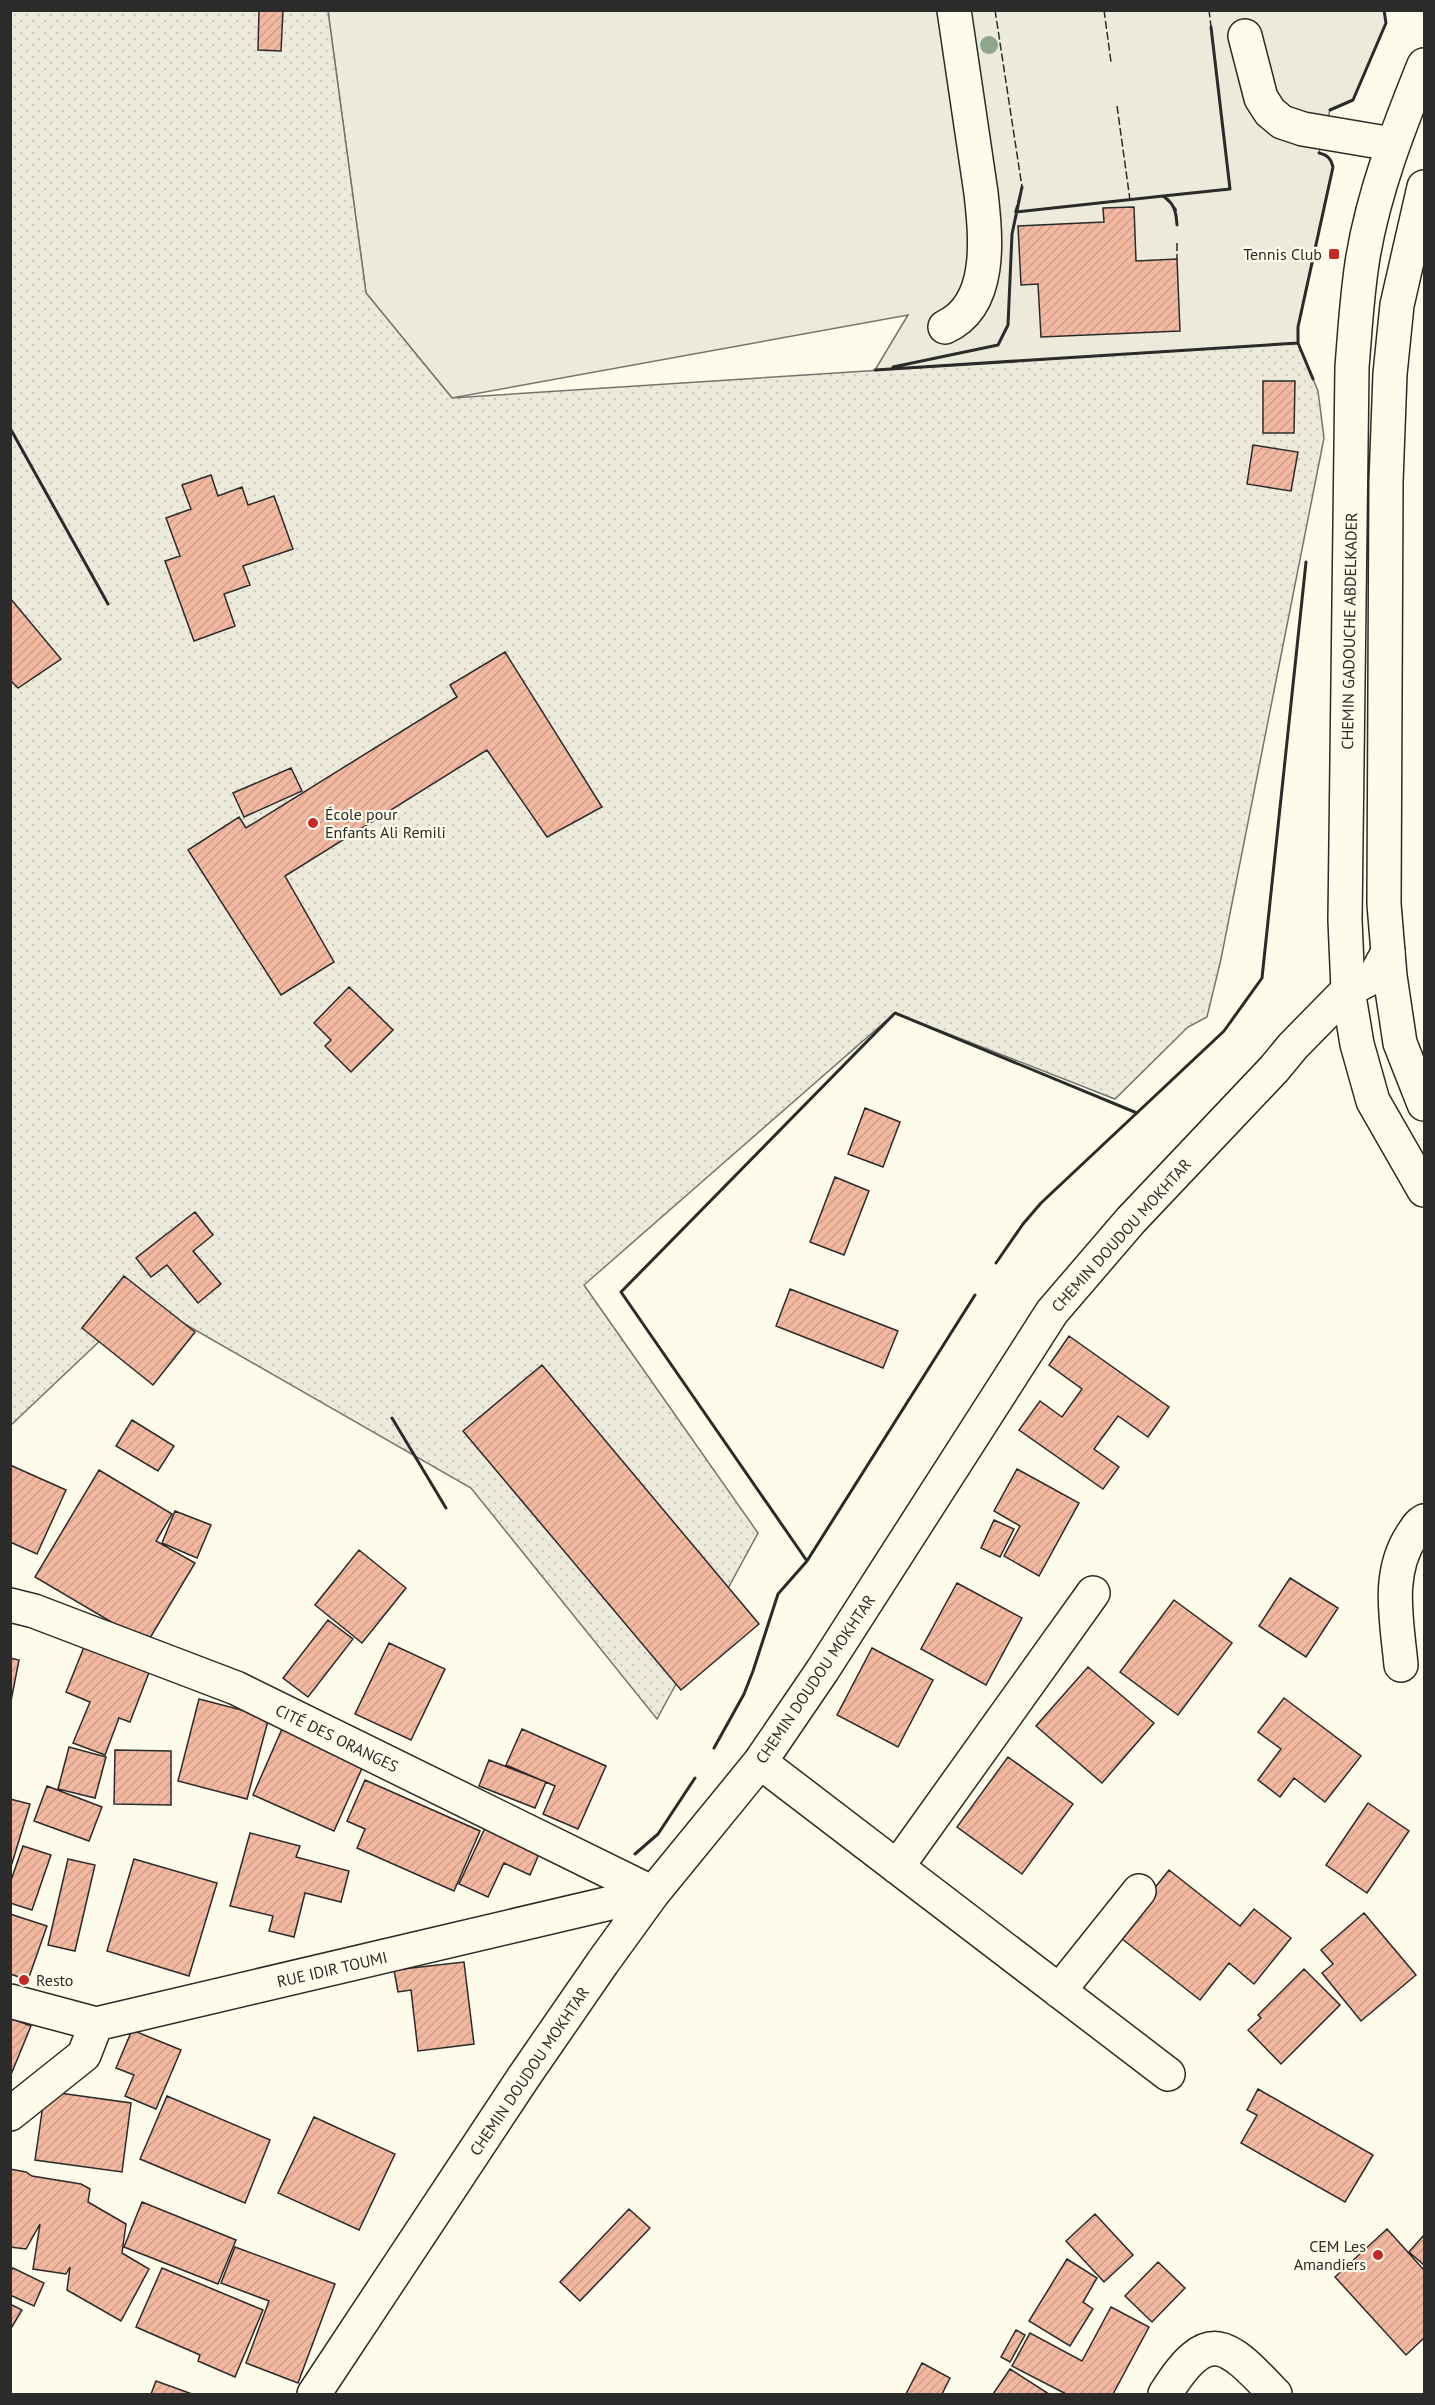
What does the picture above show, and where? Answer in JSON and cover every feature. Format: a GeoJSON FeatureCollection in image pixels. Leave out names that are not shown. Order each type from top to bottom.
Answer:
{"type":"FeatureCollection","features":[{"type":"Feature","properties":{"kind":"street"},"geometry":{"type":"LineString","coordinates":[[945,327],[956,322],[970,308],[982,270],[984,219],[954,10]]}},
{"type":"Feature","properties":{"kind":"street"},"geometry":{"type":"LineString","coordinates":[[1245,36],[1261,98],[1270,112],[1282,122],[1303,129],[1392,144]]}},
{"type":"Feature","properties":{"kind":"street","name":"CHEMIN GADOUCHE ABDELKADER"},"geometry":{"type":"LineString","coordinates":[[1425,65],[1392,144],[1363,257],[1352,367],[1346,897],[1347,990],[1357,1044],[1373,1101],[1425,1190]]}},
{"type":"Feature","properties":{"kind":"street"},"geometry":{"type":"LineString","coordinates":[[1425,187],[1397,305],[1390,374],[1386,482],[1384,880],[1388,952],[1400,1043],[1425,1104]]}},
{"type":"Feature","properties":{"kind":"street"},"geometry":{"type":"LineString","coordinates":[[1347,990],[1375,976],[1388,952]]}},
{"type":"Feature","properties":{"kind":"street"},"geometry":{"type":"LineString","coordinates":[[1347,990],[1396,1017]]}},
{"type":"Feature","properties":{"kind":"street","name":"CHEMIN DOUDOU MOKHTAR"},"geometry":{"type":"LineString","coordinates":[[314,2394],[525,2075],[653,1893],[760,1762],[822,1671],[1052,1311],[1131,1220],[1347,990]]}},
{"type":"Feature","properties":{"kind":"street"},"geometry":{"type":"LineString","coordinates":[[1401,1665],[1394,1585],[1403,1548],[1420,1524],[1425,1521]]}},
{"type":"Feature","properties":{"kind":"street"},"geometry":{"type":"LineString","coordinates":[[897,1867],[1093,1593]]}},
{"type":"Feature","properties":{"kind":"street","name":"CITÉ DES ORANGES"},"geometry":{"type":"LineString","coordinates":[[10,1605],[34,1611],[236,1688],[653,1893]]}},
{"type":"Feature","properties":{"kind":"street"},"geometry":{"type":"LineString","coordinates":[[760,1762],[1168,2074]]}},
{"type":"Feature","properties":{"kind":"street"},"geometry":{"type":"LineString","coordinates":[[1059,1991],[1139,1891]]}},
{"type":"Feature","properties":{"kind":"street","name":"RUE IDIR TOUMI"},"geometry":{"type":"LineString","coordinates":[[10,2001],[96,2024],[653,1893]]}},
{"type":"Feature","properties":{"kind":"street"},"geometry":{"type":"LineString","coordinates":[[10,2115],[84,2055],[96,2024]]}},
{"type":"Feature","properties":{"kind":"street"},"geometry":{"type":"LineString","coordinates":[[1165,2394],[1179,2372],[1207,2349],[1222,2348],[1241,2358],[1275,2394]]}},
{"type":"Feature","properties":{"kind":"shaded area"},"geometry":{"type":"Polygon","coordinates":[[[1384,10],[1386,23],[1353,100],[1330,110],[1319,153],[1331,161],[1333,167],[1298,327],[1298,343],[875,370],[908,315],[452,398],[366,293],[328,11],[1384,10]]]}},
{"type":"Feature","properties":{"kind":"shaded area"},"geometry":{"type":"Polygon","coordinates":[[[11,11],[328,11],[366,293],[452,398],[1298,343],[1318,391],[1324,438],[1221,959],[1207,1017],[1188,1027],[1115,1099],[895,1013],[584,1285],[758,1533],[657,1719],[471,1488],[143,1300],[11,1425],[11,11]]]}},
{"type":"Feature","properties":{"kind":"building"},"geometry":{"type":"Polygon","coordinates":[[[259,10],[283,10],[281,51],[258,50],[259,10]]]}},
{"type":"Feature","properties":{"kind":"building"},"geometry":{"type":"Polygon","coordinates":[[[1134,207],[1136,261],[1177,259],[1180,331],[1041,337],[1038,284],[1021,285],[1018,226],[1104,222],[1103,208],[1134,207]]]}},
{"type":"Feature","properties":{"kind":"building"},"geometry":{"type":"Polygon","coordinates":[[[1263,381],[1295,381],[1294,433],[1263,433],[1263,381]]]}},
{"type":"Feature","properties":{"kind":"building"},"geometry":{"type":"Polygon","coordinates":[[[1253,445],[1298,452],[1291,491],[1247,484],[1253,445]]]}},
{"type":"Feature","properties":{"kind":"building"},"geometry":{"type":"Polygon","coordinates":[[[211,475],[218,496],[242,487],[248,505],[274,496],[293,549],[243,566],[250,585],[224,594],[235,626],[194,641],[165,561],[180,556],[166,518],[191,509],[182,485],[211,475]]]}},
{"type":"Feature","properties":{"kind":"building"},"geometry":{"type":"Polygon","coordinates":[[[10,598],[61,659],[18,688],[10,680],[10,598]]]}},
{"type":"Feature","properties":{"kind":"building","name":"École pour Enfants Ali Remili"},"geometry":{"type":"Polygon","coordinates":[[[505,652],[602,807],[547,837],[487,750],[285,876],[334,962],[281,995],[188,850],[239,817],[246,828],[457,697],[450,685],[505,652]]]}},
{"type":"Feature","properties":{"kind":"building"},"geometry":{"type":"Polygon","coordinates":[[[291,768],[302,791],[244,817],[233,793],[291,768]]]}},
{"type":"Feature","properties":{"kind":"building"},"geometry":{"type":"Polygon","coordinates":[[[349,987],[393,1030],[351,1072],[325,1046],[331,1040],[314,1023],[349,987]]]}},
{"type":"Feature","properties":{"kind":"building"},"geometry":{"type":"Polygon","coordinates":[[[865,1108],[900,1122],[883,1167],[848,1154],[865,1108]]]}},
{"type":"Feature","properties":{"kind":"building"},"geometry":{"type":"Polygon","coordinates":[[[835,1177],[869,1191],[844,1255],[810,1242],[835,1177]]]}},
{"type":"Feature","properties":{"kind":"building"},"geometry":{"type":"Polygon","coordinates":[[[195,1212],[213,1235],[193,1251],[221,1284],[198,1303],[167,1265],[151,1277],[136,1258],[195,1212]]]}},
{"type":"Feature","properties":{"kind":"building"},"geometry":{"type":"Polygon","coordinates":[[[124,1276],[195,1332],[153,1385],[82,1328],[124,1276]]]}},
{"type":"Feature","properties":{"kind":"building"},"geometry":{"type":"Polygon","coordinates":[[[790,1289],[898,1331],[883,1368],[776,1326],[790,1289]]]}},
{"type":"Feature","properties":{"kind":"building"},"geometry":{"type":"Polygon","coordinates":[[[1069,1336],[1169,1407],[1148,1437],[1118,1416],[1094,1449],[1119,1467],[1103,1489],[1019,1430],[1040,1401],[1062,1417],[1082,1389],[1049,1365],[1069,1336]]]}},
{"type":"Feature","properties":{"kind":"building"},"geometry":{"type":"Polygon","coordinates":[[[542,1365],[759,1624],[681,1690],[463,1431],[542,1365]]]}},
{"type":"Feature","properties":{"kind":"building"},"geometry":{"type":"Polygon","coordinates":[[[132,1420],[174,1446],[158,1471],[116,1446],[132,1420]]]}},
{"type":"Feature","properties":{"kind":"building"},"geometry":{"type":"Polygon","coordinates":[[[10,1465],[66,1490],[37,1554],[10,1542],[10,1465]]]}},
{"type":"Feature","properties":{"kind":"building"},"geometry":{"type":"Polygon","coordinates":[[[1017,1469],[1079,1503],[1039,1576],[1004,1556],[1020,1526],[994,1511],[1017,1469]]]}},
{"type":"Feature","properties":{"kind":"building"},"geometry":{"type":"Polygon","coordinates":[[[99,1470],[172,1514],[156,1541],[195,1563],[147,1643],[35,1577],[99,1470]]]}},
{"type":"Feature","properties":{"kind":"building"},"geometry":{"type":"Polygon","coordinates":[[[175,1511],[211,1525],[197,1558],[162,1543],[175,1511]]]}},
{"type":"Feature","properties":{"kind":"building"},"geometry":{"type":"Polygon","coordinates":[[[994,1520],[1014,1529],[1000,1557],[981,1548],[994,1520]]]}},
{"type":"Feature","properties":{"kind":"building"},"geometry":{"type":"Polygon","coordinates":[[[359,1550],[406,1588],[362,1643],[315,1605],[359,1550]]]}},
{"type":"Feature","properties":{"kind":"building"},"geometry":{"type":"Polygon","coordinates":[[[1290,1578],[1338,1608],[1306,1657],[1259,1626],[1290,1578]]]}},
{"type":"Feature","properties":{"kind":"building"},"geometry":{"type":"Polygon","coordinates":[[[957,1583],[1022,1618],[986,1685],[921,1649],[957,1583]]]}},
{"type":"Feature","properties":{"kind":"building"},"geometry":{"type":"Polygon","coordinates":[[[1174,1600],[1232,1643],[1178,1715],[1120,1672],[1174,1600]]]}},
{"type":"Feature","properties":{"kind":"building"},"geometry":{"type":"Polygon","coordinates":[[[328,1620],[353,1639],[308,1697],[283,1678],[328,1620]]]}},
{"type":"Feature","properties":{"kind":"building"},"geometry":{"type":"Polygon","coordinates":[[[88,1637],[153,1662],[130,1722],[119,1718],[105,1755],[73,1743],[90,1702],[66,1692],[88,1637]]]}},
{"type":"Feature","properties":{"kind":"building"},"geometry":{"type":"Polygon","coordinates":[[[389,1643],[445,1669],[411,1740],[355,1714],[389,1643]]]}},
{"type":"Feature","properties":{"kind":"building"},"geometry":{"type":"Polygon","coordinates":[[[872,1648],[933,1680],[898,1747],[837,1715],[872,1648]]]}},
{"type":"Feature","properties":{"kind":"building"},"geometry":{"type":"Polygon","coordinates":[[[10,1658],[19,1660],[10,1706],[10,1658]]]}},
{"type":"Feature","properties":{"kind":"building"},"geometry":{"type":"Polygon","coordinates":[[[1088,1667],[1154,1723],[1102,1783],[1036,1726],[1088,1667]]]}},
{"type":"Feature","properties":{"kind":"building"},"geometry":{"type":"Polygon","coordinates":[[[1284,1698],[1361,1756],[1325,1802],[1294,1778],[1280,1797],[1258,1780],[1281,1749],[1258,1732],[1284,1698]]]}},
{"type":"Feature","properties":{"kind":"building"},"geometry":{"type":"Polygon","coordinates":[[[199,1699],[269,1717],[247,1799],[178,1781],[199,1699]]]}},
{"type":"Feature","properties":{"kind":"building"},"geometry":{"type":"Polygon","coordinates":[[[282,1729],[363,1766],[334,1831],[253,1795],[282,1729]]]}},
{"type":"Feature","properties":{"kind":"building"},"geometry":{"type":"Polygon","coordinates":[[[522,1729],[606,1766],[578,1829],[543,1814],[555,1786],[506,1765],[522,1729]]]}},
{"type":"Feature","properties":{"kind":"building"},"geometry":{"type":"Polygon","coordinates":[[[69,1747],[106,1757],[95,1798],[58,1789],[69,1747]]]}},
{"type":"Feature","properties":{"kind":"building"},"geometry":{"type":"Polygon","coordinates":[[[115,1750],[171,1751],[171,1805],[114,1804],[115,1750]]]}},
{"type":"Feature","properties":{"kind":"building"},"geometry":{"type":"Polygon","coordinates":[[[1008,1757],[1073,1804],[1022,1874],[957,1827],[1008,1757]]]}},
{"type":"Feature","properties":{"kind":"building"},"geometry":{"type":"Polygon","coordinates":[[[489,1760],[546,1782],[535,1808],[479,1786],[489,1760]]]}},
{"type":"Feature","properties":{"kind":"building"},"geometry":{"type":"Polygon","coordinates":[[[365,1780],[480,1831],[454,1891],[357,1848],[365,1829],[347,1821],[365,1780]]]}},
{"type":"Feature","properties":{"kind":"building"},"geometry":{"type":"Polygon","coordinates":[[[47,1786],[102,1807],[89,1841],[34,1821],[47,1786]]]}},
{"type":"Feature","properties":{"kind":"building"},"geometry":{"type":"Polygon","coordinates":[[[10,1799],[30,1804],[10,1870],[10,1799]]]}},
{"type":"Feature","properties":{"kind":"building"},"geometry":{"type":"Polygon","coordinates":[[[1368,1803],[1409,1831],[1367,1893],[1326,1865],[1368,1803]]]}},
{"type":"Feature","properties":{"kind":"building"},"geometry":{"type":"Polygon","coordinates":[[[485,1828],[540,1852],[530,1875],[504,1863],[488,1897],[459,1884],[485,1828]]]}},
{"type":"Feature","properties":{"kind":"building"},"geometry":{"type":"Polygon","coordinates":[[[250,1833],[300,1846],[296,1857],[349,1871],[341,1902],[305,1893],[294,1937],[269,1931],[273,1916],[230,1906],[250,1833]]]}},
{"type":"Feature","properties":{"kind":"building"},"geometry":{"type":"Polygon","coordinates":[[[23,1846],[51,1855],[32,1910],[10,1903],[10,1883],[23,1846]]]}},
{"type":"Feature","properties":{"kind":"building"},"geometry":{"type":"Polygon","coordinates":[[[68,1859],[95,1865],[75,1951],[48,1945],[68,1859]]]}},
{"type":"Feature","properties":{"kind":"building"},"geometry":{"type":"Polygon","coordinates":[[[134,1859],[217,1883],[189,1976],[107,1951],[134,1859]]]}},
{"type":"Feature","properties":{"kind":"building"},"geometry":{"type":"Polygon","coordinates":[[[1169,1870],[1240,1926],[1254,1909],[1291,1938],[1254,1984],[1229,1963],[1200,2000],[1117,1935],[1169,1870]]]}},
{"type":"Feature","properties":{"kind":"building"},"geometry":{"type":"Polygon","coordinates":[[[1364,1913],[1416,1975],[1361,2021],[1322,1973],[1333,1964],[1321,1950],[1364,1913]]]}},
{"type":"Feature","properties":{"kind":"building"},"geometry":{"type":"Polygon","coordinates":[[[10,1914],[47,1926],[28,1980],[10,1974],[10,1914]]]}},
{"type":"Feature","properties":{"kind":"building"},"geometry":{"type":"Polygon","coordinates":[[[464,1962],[474,2044],[418,2051],[411,1990],[398,1992],[394,1970],[464,1962]]]}},
{"type":"Feature","properties":{"kind":"building"},"geometry":{"type":"Polygon","coordinates":[[[1304,1969],[1340,2005],[1281,2064],[1248,2030],[1261,2018],[1258,2015],[1304,1969]]]}},
{"type":"Feature","properties":{"kind":"building"},"geometry":{"type":"Polygon","coordinates":[[[10,2018],[31,2026],[10,2077],[10,2018]]]}},
{"type":"Feature","properties":{"kind":"building"},"geometry":{"type":"Polygon","coordinates":[[[132,2030],[181,2050],[156,2109],[125,2096],[134,2075],[116,2068],[132,2030]]]}},
{"type":"Feature","properties":{"kind":"building"},"geometry":{"type":"Polygon","coordinates":[[[1258,2089],[1373,2155],[1345,2202],[1241,2143],[1257,2115],[1247,2110],[1258,2089]]]}},
{"type":"Feature","properties":{"kind":"building"},"geometry":{"type":"Polygon","coordinates":[[[45,2091],[131,2103],[122,2172],[35,2160],[45,2091]]]}},
{"type":"Feature","properties":{"kind":"building"},"geometry":{"type":"Polygon","coordinates":[[[167,2096],[270,2140],[245,2203],[140,2159],[167,2096]]]}},
{"type":"Feature","properties":{"kind":"building"},"geometry":{"type":"Polygon","coordinates":[[[314,2117],[395,2154],[359,2230],[278,2193],[314,2117]]]}},
{"type":"Feature","properties":{"kind":"building"},"geometry":{"type":"Polygon","coordinates":[[[10,2169],[26,2172],[32,2176],[81,2184],[90,2189],[88,2202],[126,2224],[122,2253],[149,2269],[121,2321],[67,2290],[70,2267],[66,2274],[33,2269],[40,2224],[26,2249],[10,2247],[10,2169]]]}},
{"type":"Feature","properties":{"kind":"building"},"geometry":{"type":"Polygon","coordinates":[[[142,2202],[236,2240],[218,2284],[124,2247],[142,2202]]]}},
{"type":"Feature","properties":{"kind":"building"},"geometry":{"type":"Polygon","coordinates":[[[629,2209],[650,2228],[580,2301],[560,2282],[629,2209]]]}},
{"type":"Feature","properties":{"kind":"building"},"geometry":{"type":"Polygon","coordinates":[[[1095,2214],[1133,2255],[1104,2282],[1066,2241],[1095,2214]]]}},
{"type":"Feature","properties":{"kind":"building"},"geometry":{"type":"Polygon","coordinates":[[[1387,2229],[1424,2270],[1424,2338],[1406,2355],[1335,2277],[1387,2229]]]}},
{"type":"Feature","properties":{"kind":"building"},"geometry":{"type":"Polygon","coordinates":[[[1424,2235],[1424,2265],[1409,2252],[1424,2235]]]}},
{"type":"Feature","properties":{"kind":"building"},"geometry":{"type":"Polygon","coordinates":[[[235,2247],[335,2284],[298,2383],[246,2363],[269,2301],[221,2283],[235,2247]]]}},
{"type":"Feature","properties":{"kind":"building"},"geometry":{"type":"Polygon","coordinates":[[[1067,2259],[1097,2278],[1083,2302],[1093,2309],[1070,2346],[1029,2321],[1067,2259]]]}},
{"type":"Feature","properties":{"kind":"building"},"geometry":{"type":"Polygon","coordinates":[[[1158,2262],[1185,2288],[1152,2322],[1125,2296],[1158,2262]]]}},
{"type":"Feature","properties":{"kind":"building"},"geometry":{"type":"Polygon","coordinates":[[[13,2268],[44,2283],[34,2306],[10,2295],[10,2272],[13,2268]]]}},
{"type":"Feature","properties":{"kind":"building"},"geometry":{"type":"Polygon","coordinates":[[[162,2268],[263,2310],[235,2377],[198,2361],[200,2355],[136,2327],[162,2268]]]}},
{"type":"Feature","properties":{"kind":"building"},"geometry":{"type":"Polygon","coordinates":[[[10,2304],[22,2310],[10,2330],[10,2304]]]}},
{"type":"Feature","properties":{"kind":"building"},"geometry":{"type":"Polygon","coordinates":[[[1111,2307],[1149,2327],[1113,2394],[1066,2394],[1012,2366],[1030,2333],[1082,2361],[1111,2307]]]}},
{"type":"Feature","properties":{"kind":"building"},"geometry":{"type":"Polygon","coordinates":[[[1016,2330],[1025,2335],[1010,2362],[1001,2357],[1016,2330]]]}},
{"type":"Feature","properties":{"kind":"building"},"geometry":{"type":"Polygon","coordinates":[[[922,2363],[950,2378],[942,2394],[906,2394],[922,2363]]]}},
{"type":"Feature","properties":{"kind":"building"},"geometry":{"type":"Polygon","coordinates":[[[1010,2369],[1049,2394],[993,2394],[1010,2369]]]}},
{"type":"Feature","properties":{"kind":"building"},"geometry":{"type":"Polygon","coordinates":[[[156,2381],[192,2394],[151,2394],[156,2381]]]}},
{"type":"Feature","properties":{"kind":"fence"},"geometry":{"type":"LineString","coordinates":[[995,10],[1022,187],[1015,212],[1230,189],[1209,10]]}},
{"type":"Feature","properties":{"kind":"fence"},"geometry":{"type":"LineString","coordinates":[[1104,10],[1111,62]]}},
{"type":"Feature","properties":{"kind":"fence"},"geometry":{"type":"LineString","coordinates":[[1117,106],[1130,200]]}},
{"type":"Feature","properties":{"kind":"fence"},"geometry":{"type":"LineString","coordinates":[[1164,197],[1176,209],[1177,225]]}},
{"type":"Feature","properties":{"kind":"fence"},"geometry":{"type":"LineString","coordinates":[[1177,243],[1177,259]]}},
{"type":"Feature","properties":{"kind":"wall"},"geometry":{"type":"LineString","coordinates":[[1330,110],[1353,100],[1386,23],[1384,10]]}},
{"type":"Feature","properties":{"kind":"wall"},"geometry":{"type":"LineString","coordinates":[[1163,196],[1230,189],[1211,27]]}},
{"type":"Feature","properties":{"kind":"wall"},"geometry":{"type":"LineString","coordinates":[[1313,379],[1298,343],[1298,327],[1333,167],[1329,158],[1319,153]]}},
{"type":"Feature","properties":{"kind":"wall"},"geometry":{"type":"LineString","coordinates":[[893,367],[998,345],[1008,325],[1012,234],[1022,187]]}},
{"type":"Feature","properties":{"kind":"wall"},"geometry":{"type":"LineString","coordinates":[[1016,212],[1163,196],[1174,209],[1177,225]]}},
{"type":"Feature","properties":{"kind":"wall"},"geometry":{"type":"LineString","coordinates":[[875,370],[1298,343]]}},
{"type":"Feature","properties":{"kind":"wall"},"geometry":{"type":"LineString","coordinates":[[10,428],[108,604]]}},
{"type":"Feature","properties":{"kind":"wall"},"geometry":{"type":"LineString","coordinates":[[996,1263],[1023,1224],[1041,1203],[1224,1031],[1262,978],[1306,562]]}},
{"type":"Feature","properties":{"kind":"wall"},"geometry":{"type":"LineString","coordinates":[[807,1561],[621,1292],[895,1013],[1137,1113]]}},
{"type":"Feature","properties":{"kind":"wall"},"geometry":{"type":"LineString","coordinates":[[714,1748],[744,1694],[778,1594],[807,1561],[975,1295]]}},
{"type":"Feature","properties":{"kind":"wall"},"geometry":{"type":"LineString","coordinates":[[392,1418],[446,1508]]}},
{"type":"Feature","properties":{"kind":"wall"},"geometry":{"type":"LineString","coordinates":[[635,1854],[658,1834],[695,1778]]}},
{"type":"Feature","properties":{"kind":"place","name":"Tennis Club"},"geometry":{"type":"Point","coordinates":[1334,254]}},
{"type":"Feature","properties":{"kind":"place","name":"École pour Enfants Ali Remili"},"geometry":{"type":"Point","coordinates":[313,823]}},
{"type":"Feature","properties":{"kind":"place","name":"Resto"},"geometry":{"type":"Point","coordinates":[24,1980]}},
{"type":"Feature","properties":{"kind":"place","name":"CEM Les Amandiers"},"geometry":{"type":"Point","coordinates":[1378,2255]}}]}
